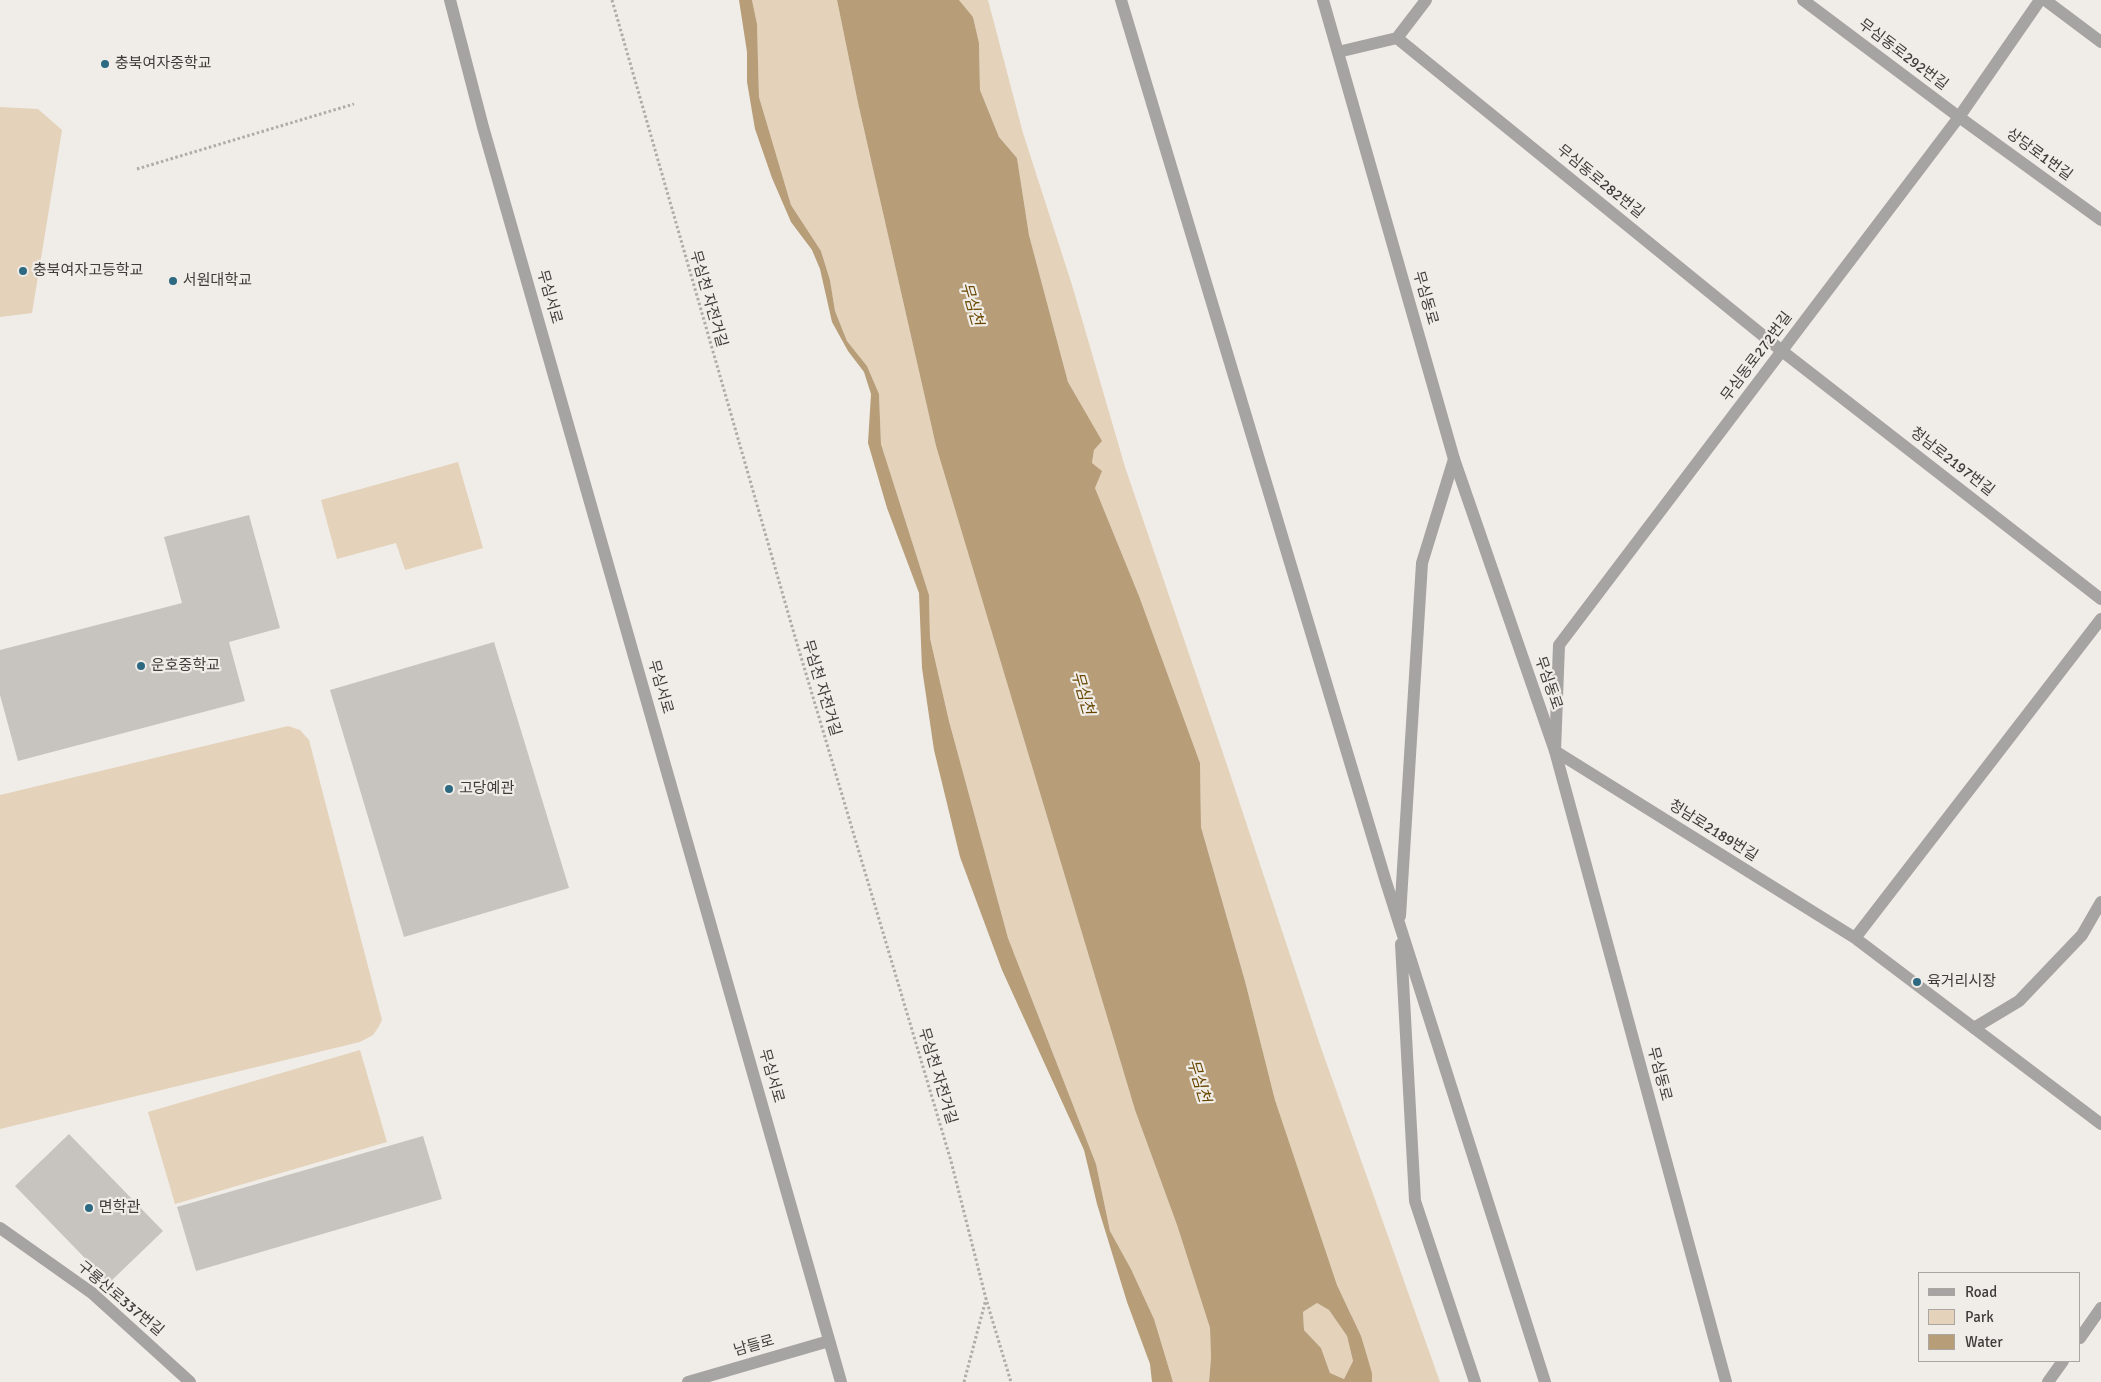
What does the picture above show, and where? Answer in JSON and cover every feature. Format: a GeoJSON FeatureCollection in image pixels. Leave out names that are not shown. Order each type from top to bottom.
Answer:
{"type":"FeatureCollection","features":[{"type":"Feature","properties":{"kind":"street","name":"무심서로"},"geometry":{"type":"LineString","coordinates":[[450,0],[483,126],[841,1382]]}},
{"type":"Feature","properties":{"kind":"street"},"geometry":{"type":"LineString","coordinates":[[1121,0],[1400,925],[1544,1382]]}},
{"type":"Feature","properties":{"kind":"street","name":"무심동로"},"geometry":{"type":"LineString","coordinates":[[1323,0],[1454,459],[1554,751],[1726,1382]]}},
{"type":"Feature","properties":{"kind":"street"},"geometry":{"type":"LineString","coordinates":[[1338,52],[1398,38],[1426,0]]}},
{"type":"Feature","properties":{"kind":"street","name":"무심동로292번길"},"geometry":{"type":"LineString","coordinates":[[1803,0],[1958,117]]}},
{"type":"Feature","properties":{"kind":"street","name":"무심동로272번길"},"geometry":{"type":"LineString","coordinates":[[1554,751],[1559,645],[1958,117],[2040,0]]}},
{"type":"Feature","properties":{"kind":"street"},"geometry":{"type":"LineString","coordinates":[[2045,0],[2101,42]]}},
{"type":"Feature","properties":{"kind":"street","name":"무심동로282번길"},"geometry":{"type":"LineString","coordinates":[[1398,38],[1782,351]]}},
{"type":"Feature","properties":{"kind":"street","name":"상당로1번길"},"geometry":{"type":"LineString","coordinates":[[1958,117],[2101,220]]}},
{"type":"Feature","properties":{"kind":"street","name":"청남로2197번길"},"geometry":{"type":"LineString","coordinates":[[1782,351],[2101,599]]}},
{"type":"Feature","properties":{"kind":"street"},"geometry":{"type":"LineString","coordinates":[[1454,459],[1422,563],[1400,925],[1414,1202],[1475,1382]]}},
{"type":"Feature","properties":{"kind":"street"},"geometry":{"type":"LineString","coordinates":[[1855,938],[2101,619]]}},
{"type":"Feature","properties":{"kind":"street","name":"청남로2189번길"},"geometry":{"type":"LineString","coordinates":[[1554,751],[1855,938],[2101,1124]]}},
{"type":"Feature","properties":{"kind":"street"},"geometry":{"type":"LineString","coordinates":[[1974,1028],[2019,1001],[2082,935],[2101,902]]}},
{"type":"Feature","properties":{"kind":"street","name":"구룡산로337번길"},"geometry":{"type":"LineString","coordinates":[[0,1228],[92,1293],[190,1382]]}},
{"type":"Feature","properties":{"kind":"street"},"geometry":{"type":"LineString","coordinates":[[2081,1337],[2101,1308]]}},
{"type":"Feature","properties":{"kind":"street","name":"남들로"},"geometry":{"type":"LineString","coordinates":[[688,1382],[829,1341]]}},
{"type":"Feature","properties":{"kind":"street"},"geometry":{"type":"LineString","coordinates":[[2048,1382],[2062,1362]]}},
{"type":"Feature","properties":{"kind":"path","name":"무심천 자전거길"},"geometry":{"type":"LineString","coordinates":[[612,0],[792,630],[951,1160],[986,1299],[1011,1382]]}},
{"type":"Feature","properties":{"kind":"path"},"geometry":{"type":"LineString","coordinates":[[137,169],[354,104]]}},
{"type":"Feature","properties":{"kind":"path"},"geometry":{"type":"LineString","coordinates":[[964,1382],[986,1299]]}},
{"type":"Feature","properties":{"kind":"green space"},"geometry":{"type":"Polygon","coordinates":[[[752,0],[837,0],[858,103],[936,446],[1135,1110],[1177,1225],[1210,1328],[1211,1358],[1209,1382],[1173,1382],[1154,1319],[1131,1269],[1110,1231],[1096,1164],[1008,938],[949,721],[930,638],[929,595],[881,444],[879,394],[867,366],[847,341],[835,311],[830,280],[821,251],[791,205],[759,97],[757,24],[752,0]]]}},
{"type":"Feature","properties":{"kind":"green space"},"geometry":{"type":"Polygon","coordinates":[[[959,0],[988,0],[1023,133],[1072,285],[1125,467],[1320,1045],[1440,1382],[1372,1382],[1372,1373],[1350,1312],[1337,1285],[1275,1100],[1245,981],[1201,827],[1200,763],[1139,596],[1095,488],[1101,471],[1092,463],[1094,450],[1101,441],[1068,382],[1029,235],[1017,158],[999,137],[980,90],[979,43],[973,17],[959,0]]]}},
{"type":"Feature","properties":{"kind":"green space","name":"충북여자고등학교"},"geometry":{"type":"Polygon","coordinates":[[[0,107],[38,109],[62,130],[32,313],[0,317],[0,107]]]}},
{"type":"Feature","properties":{"kind":"green space"},"geometry":{"type":"Polygon","coordinates":[[[458,462],[483,548],[405,570],[396,543],[337,559],[321,500],[458,462]]]}},
{"type":"Feature","properties":{"kind":"green space"},"geometry":{"type":"Polygon","coordinates":[[[288,726],[300,730],[309,740],[382,1020],[373,1035],[360,1042],[0,1129],[0,795],[288,726]]]}},
{"type":"Feature","properties":{"kind":"green space"},"geometry":{"type":"Polygon","coordinates":[[[360,1050],[387,1142],[175,1204],[148,1112],[360,1050]]]}},
{"type":"Feature","properties":{"kind":"green space"},"geometry":{"type":"Polygon","coordinates":[[[1317,1303],[1329,1310],[1347,1336],[1353,1361],[1344,1379],[1330,1373],[1321,1348],[1304,1330],[1303,1312],[1317,1303]]]}},
{"type":"Feature","properties":{"kind":"water"},"geometry":{"type":"Polygon","coordinates":[[[739,0],[752,0],[757,24],[759,97],[791,205],[821,251],[830,280],[835,311],[847,341],[867,366],[879,394],[881,444],[929,595],[930,638],[949,721],[1008,938],[1096,1164],[1110,1231],[1131,1269],[1154,1319],[1173,1382],[1152,1382],[1150,1364],[1127,1302],[1097,1204],[1084,1150],[1002,970],[960,857],[934,750],[922,668],[919,593],[887,508],[868,443],[871,394],[864,372],[848,351],[832,322],[820,269],[812,250],[791,222],[772,178],[755,129],[747,82],[747,52],[739,0]]]}},
{"type":"Feature","properties":{"kind":"water","name":"무심천"},"geometry":{"type":"Polygon","coordinates":[[[837,0],[959,0],[973,17],[979,43],[980,90],[999,137],[1017,158],[1029,235],[1068,382],[1102,441],[1094,450],[1092,463],[1102,471],[1095,488],[1139,596],[1200,763],[1201,827],[1245,981],[1275,1100],[1337,1285],[1361,1336],[1372,1373],[1372,1382],[1209,1382],[1211,1358],[1210,1328],[1177,1225],[1135,1110],[936,446],[858,103],[837,0]],[[1317,1303],[1303,1312],[1304,1330],[1321,1348],[1330,1373],[1344,1379],[1353,1361],[1347,1336],[1329,1310],[1317,1303]]]}},
{"type":"Feature","properties":{"kind":"building"},"geometry":{"type":"Polygon","coordinates":[[[249,515],[280,628],[229,642],[245,701],[18,761],[0,695],[0,650],[182,603],[164,537],[249,515]]]}},
{"type":"Feature","properties":{"kind":"building","name":"고당예관"},"geometry":{"type":"Polygon","coordinates":[[[494,642],[569,888],[404,937],[330,690],[494,642]]]}},
{"type":"Feature","properties":{"kind":"building","name":"면학관"},"geometry":{"type":"Polygon","coordinates":[[[69,1134],[163,1231],[109,1283],[15,1186],[69,1134]]]}},
{"type":"Feature","properties":{"kind":"building"},"geometry":{"type":"Polygon","coordinates":[[[423,1136],[442,1199],[196,1271],[177,1207],[423,1136]]]}},
{"type":"Feature","properties":{"kind":"place","name":"충북여자중학교"},"geometry":{"type":"Point","coordinates":[105,64]}},
{"type":"Feature","properties":{"kind":"place","name":"충북여자고등학교"},"geometry":{"type":"Point","coordinates":[23,271]}},
{"type":"Feature","properties":{"kind":"place","name":"서원대학교"},"geometry":{"type":"Point","coordinates":[173,281]}},
{"type":"Feature","properties":{"kind":"place","name":"운호중학교"},"geometry":{"type":"Point","coordinates":[141,666]}},
{"type":"Feature","properties":{"kind":"place","name":"고당예관"},"geometry":{"type":"Point","coordinates":[449,789]}},
{"type":"Feature","properties":{"kind":"place","name":"육거리시장"},"geometry":{"type":"Point","coordinates":[1917,982]}},
{"type":"Feature","properties":{"kind":"place","name":"면학관"},"geometry":{"type":"Point","coordinates":[89,1208]}}]}
